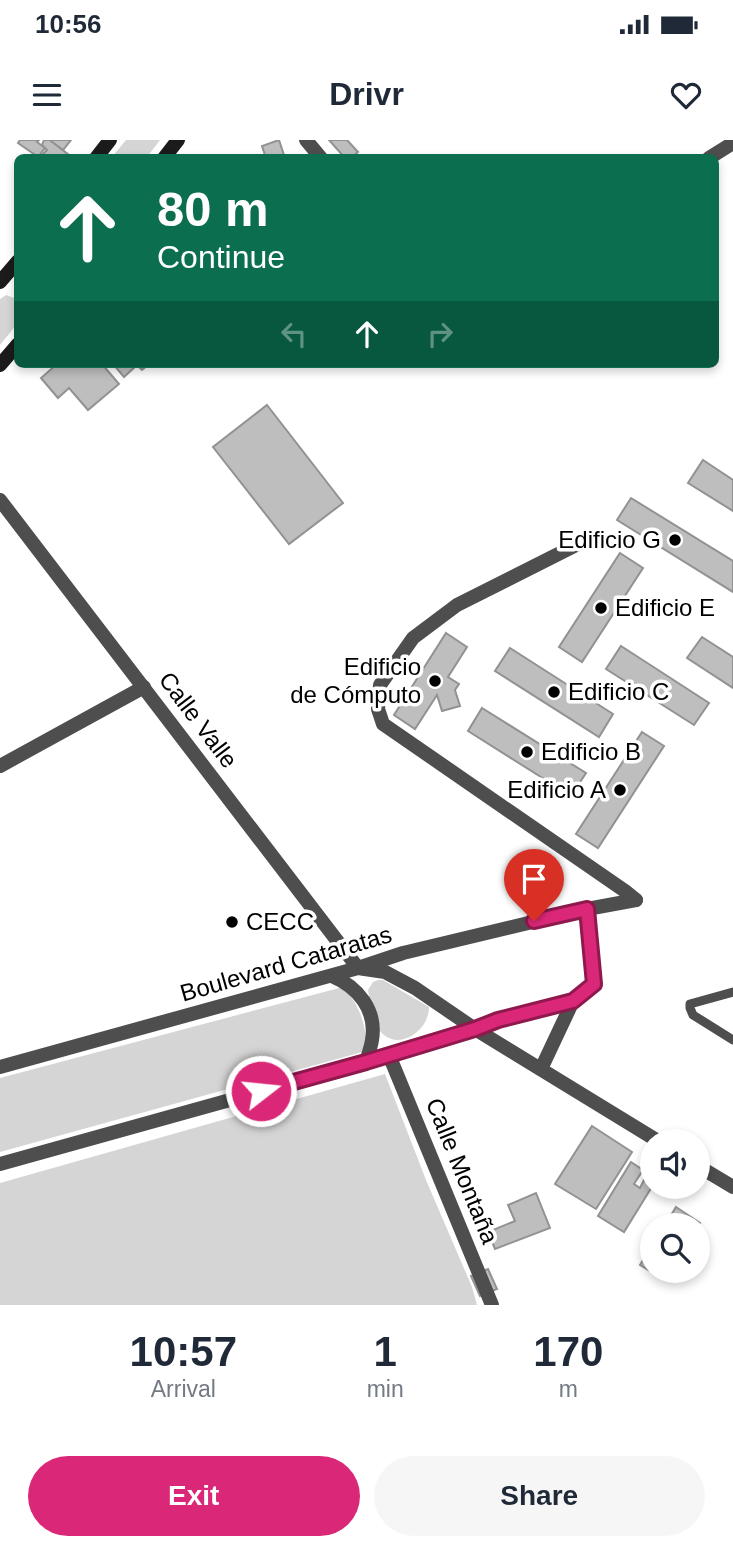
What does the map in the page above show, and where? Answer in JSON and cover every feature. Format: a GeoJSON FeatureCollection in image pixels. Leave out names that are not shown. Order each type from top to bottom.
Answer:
{"type":"FeatureCollection","features":[{"type":"Feature","properties":{"kind":"main road"},"geometry":{"type":"LineString","coordinates":[[99,154],[110,140]]}},
{"type":"Feature","properties":{"kind":"main road"},"geometry":{"type":"LineString","coordinates":[[167,154],[178,140]]}},
{"type":"Feature","properties":{"kind":"main road"},"geometry":{"type":"LineString","coordinates":[[0,282],[14,269]]}},
{"type":"Feature","properties":{"kind":"main road"},"geometry":{"type":"LineString","coordinates":[[0,365],[14,349]]}},
{"type":"Feature","properties":{"kind":"street"},"geometry":{"type":"LineString","coordinates":[[306,140],[318,154]]}},
{"type":"Feature","properties":{"kind":"street"},"geometry":{"type":"LineString","coordinates":[[715,154],[733,143]]}},
{"type":"Feature","properties":{"kind":"street","name":"Calle Valle"},"geometry":{"type":"LineString","coordinates":[[0,500],[358,968]]}},
{"type":"Feature","properties":{"kind":"street","name":"Boulevard Cataratas"},"geometry":{"type":"LineString","coordinates":[[0,1067],[332,976],[403,953],[636,900],[383,724],[377,709],[380,685],[412,638],[457,605],[594,536]]}},
{"type":"Feature","properties":{"kind":"street"},"geometry":{"type":"LineString","coordinates":[[0,766],[144,687]]}},
{"type":"Feature","properties":{"kind":"street"},"geometry":{"type":"LineString","coordinates":[[0,1164],[366,1062],[498,1020],[573,1001],[594,984],[587,909]]}},
{"type":"Feature","properties":{"kind":"street"},"geometry":{"type":"LineString","coordinates":[[358,968],[385,972],[405,983],[640,1130]]}},
{"type":"Feature","properties":{"kind":"street"},"geometry":{"type":"LineString","coordinates":[[332,976],[360,995],[371,1016],[372,1040],[366,1062]]}},
{"type":"Feature","properties":{"kind":"street"},"geometry":{"type":"LineString","coordinates":[[541,1069],[573,1001]]}},
{"type":"Feature","properties":{"kind":"street","name":"Calle Montaña"},"geometry":{"type":"LineString","coordinates":[[389,1055],[492,1305]]}},
{"type":"Feature","properties":{"kind":"street"},"geometry":{"type":"LineString","coordinates":[[710,1171],[731,1181]]}},
{"type":"Feature","properties":{"kind":"lane"},"geometry":{"type":"LineString","coordinates":[[733,992],[691,1004],[690,1008],[694,1015],[733,1040]]}},
{"type":"Feature","properties":{"kind":"shaded area"},"geometry":{"type":"Polygon","coordinates":[[[126,140],[160,140],[149,154],[114,154],[126,140]]]}},
{"type":"Feature","properties":{"kind":"shaded area"},"geometry":{"type":"Polygon","coordinates":[[[6,295],[14,298],[14,328],[0,345],[0,299],[6,295]]]}},
{"type":"Feature","properties":{"kind":"shaded area"},"geometry":{"type":"Polygon","coordinates":[[[383,980],[429,1007],[423,1025],[410,1037],[393,1039],[385,1036],[378,1028],[368,990],[373,982],[383,980]]]}},
{"type":"Feature","properties":{"kind":"shaded area"},"geometry":{"type":"Polygon","coordinates":[[[343,987],[361,1016],[366,1051],[0,1152],[0,1078],[343,987]]]}},
{"type":"Feature","properties":{"kind":"shaded area"},"geometry":{"type":"Polygon","coordinates":[[[385,1074],[477,1305],[0,1305],[0,1183],[385,1074]]]}},
{"type":"Feature","properties":{"kind":"building"},"geometry":{"type":"Polygon","coordinates":[[[20,140],[39,140],[37,142],[45,148],[40,154],[34,154],[18,143],[20,140]]]}},
{"type":"Feature","properties":{"kind":"building"},"geometry":{"type":"Polygon","coordinates":[[[44,140],[52,140],[68,154],[43,154],[47,150],[42,145],[44,140]]]}},
{"type":"Feature","properties":{"kind":"building"},"geometry":{"type":"Polygon","coordinates":[[[52,140],[71,140],[63,150],[52,140]]]}},
{"type":"Feature","properties":{"kind":"building"},"geometry":{"type":"Polygon","coordinates":[[[279,140],[284,154],[265,154],[262,146],[279,140]]]}},
{"type":"Feature","properties":{"kind":"building"},"geometry":{"type":"Polygon","coordinates":[[[329,140],[347,140],[358,152],[341,154],[329,140]]]}},
{"type":"Feature","properties":{"kind":"building"},"geometry":{"type":"Polygon","coordinates":[[[52,368],[105,368],[119,384],[88,410],[69,388],[58,398],[41,378],[52,368]]]}},
{"type":"Feature","properties":{"kind":"building"},"geometry":{"type":"Polygon","coordinates":[[[116,368],[134,368],[124,377],[116,368]]]}},
{"type":"Feature","properties":{"kind":"building"},"geometry":{"type":"Polygon","coordinates":[[[267,405],[343,503],[289,544],[213,447],[267,405]]]}},
{"type":"Feature","properties":{"kind":"building"},"geometry":{"type":"Polygon","coordinates":[[[703,460],[733,480],[733,511],[688,483],[703,460]]]}},
{"type":"Feature","properties":{"kind":"building","name":"Edificio G"},"geometry":{"type":"Polygon","coordinates":[[[631,498],[733,561],[733,592],[617,520],[631,498]]]}},
{"type":"Feature","properties":{"kind":"building","name":"Edificio E"},"geometry":{"type":"Polygon","coordinates":[[[620,553],[643,568],[582,662],[559,647],[620,553]]]}},
{"type":"Feature","properties":{"kind":"building","name":"Edificio de Cómputo"},"geometry":{"type":"Polygon","coordinates":[[[446,633],[467,647],[448,677],[459,684],[455,690],[460,706],[442,711],[437,695],[415,729],[394,715],[446,633]]]}},
{"type":"Feature","properties":{"kind":"building"},"geometry":{"type":"Polygon","coordinates":[[[702,637],[733,657],[733,688],[687,658],[702,637]]]}},
{"type":"Feature","properties":{"kind":"building"},"geometry":{"type":"Polygon","coordinates":[[[621,646],[709,703],[694,725],[606,669],[621,646]]]}},
{"type":"Feature","properties":{"kind":"building","name":"Edificio C"},"geometry":{"type":"Polygon","coordinates":[[[510,648],[613,714],[599,737],[495,671],[510,648]]]}},
{"type":"Feature","properties":{"kind":"building","name":"Edificio B"},"geometry":{"type":"Polygon","coordinates":[[[482,708],[586,773],[571,796],[468,731],[482,708]]]}},
{"type":"Feature","properties":{"kind":"building","name":"Edificio A"},"geometry":{"type":"Polygon","coordinates":[[[642,732],[664,746],[598,848],[576,834],[642,732]]]}},
{"type":"Feature","properties":{"kind":"building"},"geometry":{"type":"Polygon","coordinates":[[[592,1126],[632,1152],[596,1209],[555,1184],[592,1126]]]}},
{"type":"Feature","properties":{"kind":"building"},"geometry":{"type":"Polygon","coordinates":[[[631,1162],[640,1168],[640,1175],[634,1184],[640,1188],[640,1199],[644,1199],[624,1232],[598,1216],[631,1162]]]}},
{"type":"Feature","properties":{"kind":"building"},"geometry":{"type":"Polygon","coordinates":[[[536,1193],[550,1228],[495,1249],[488,1232],[515,1221],[508,1205],[536,1193]]]}},
{"type":"Feature","properties":{"kind":"building"},"geometry":{"type":"Polygon","coordinates":[[[676,1207],[685,1213],[672,1213],[676,1207]]]}},
{"type":"Feature","properties":{"kind":"building"},"geometry":{"type":"Polygon","coordinates":[[[488,1269],[497,1289],[480,1296],[471,1276],[488,1269]]]}},
{"type":"Feature","properties":{"kind":"place","name":"Edificio G"},"geometry":{"type":"Point","coordinates":[675,540]}},
{"type":"Feature","properties":{"kind":"place","name":"Edificio E"},"geometry":{"type":"Point","coordinates":[601,608]}},
{"type":"Feature","properties":{"kind":"place","name":"Edificio de Cómputo"},"geometry":{"type":"Point","coordinates":[435,681]}},
{"type":"Feature","properties":{"kind":"place","name":"Edificio C"},"geometry":{"type":"Point","coordinates":[554,692]}},
{"type":"Feature","properties":{"kind":"place","name":"Edificio B"},"geometry":{"type":"Point","coordinates":[527,752]}},
{"type":"Feature","properties":{"kind":"place","name":"Edificio A"},"geometry":{"type":"Point","coordinates":[620,790]}},
{"type":"Feature","properties":{"kind":"place","name":"CECC"},"geometry":{"type":"Point","coordinates":[232,922]}},
{"type":"Feature","properties":{"kind":"route"},"geometry":{"type":"LineString","coordinates":[[261,1091],[366,1062],[498,1020],[573,1001],[594,984],[587,909],[534,921]]}}]}
